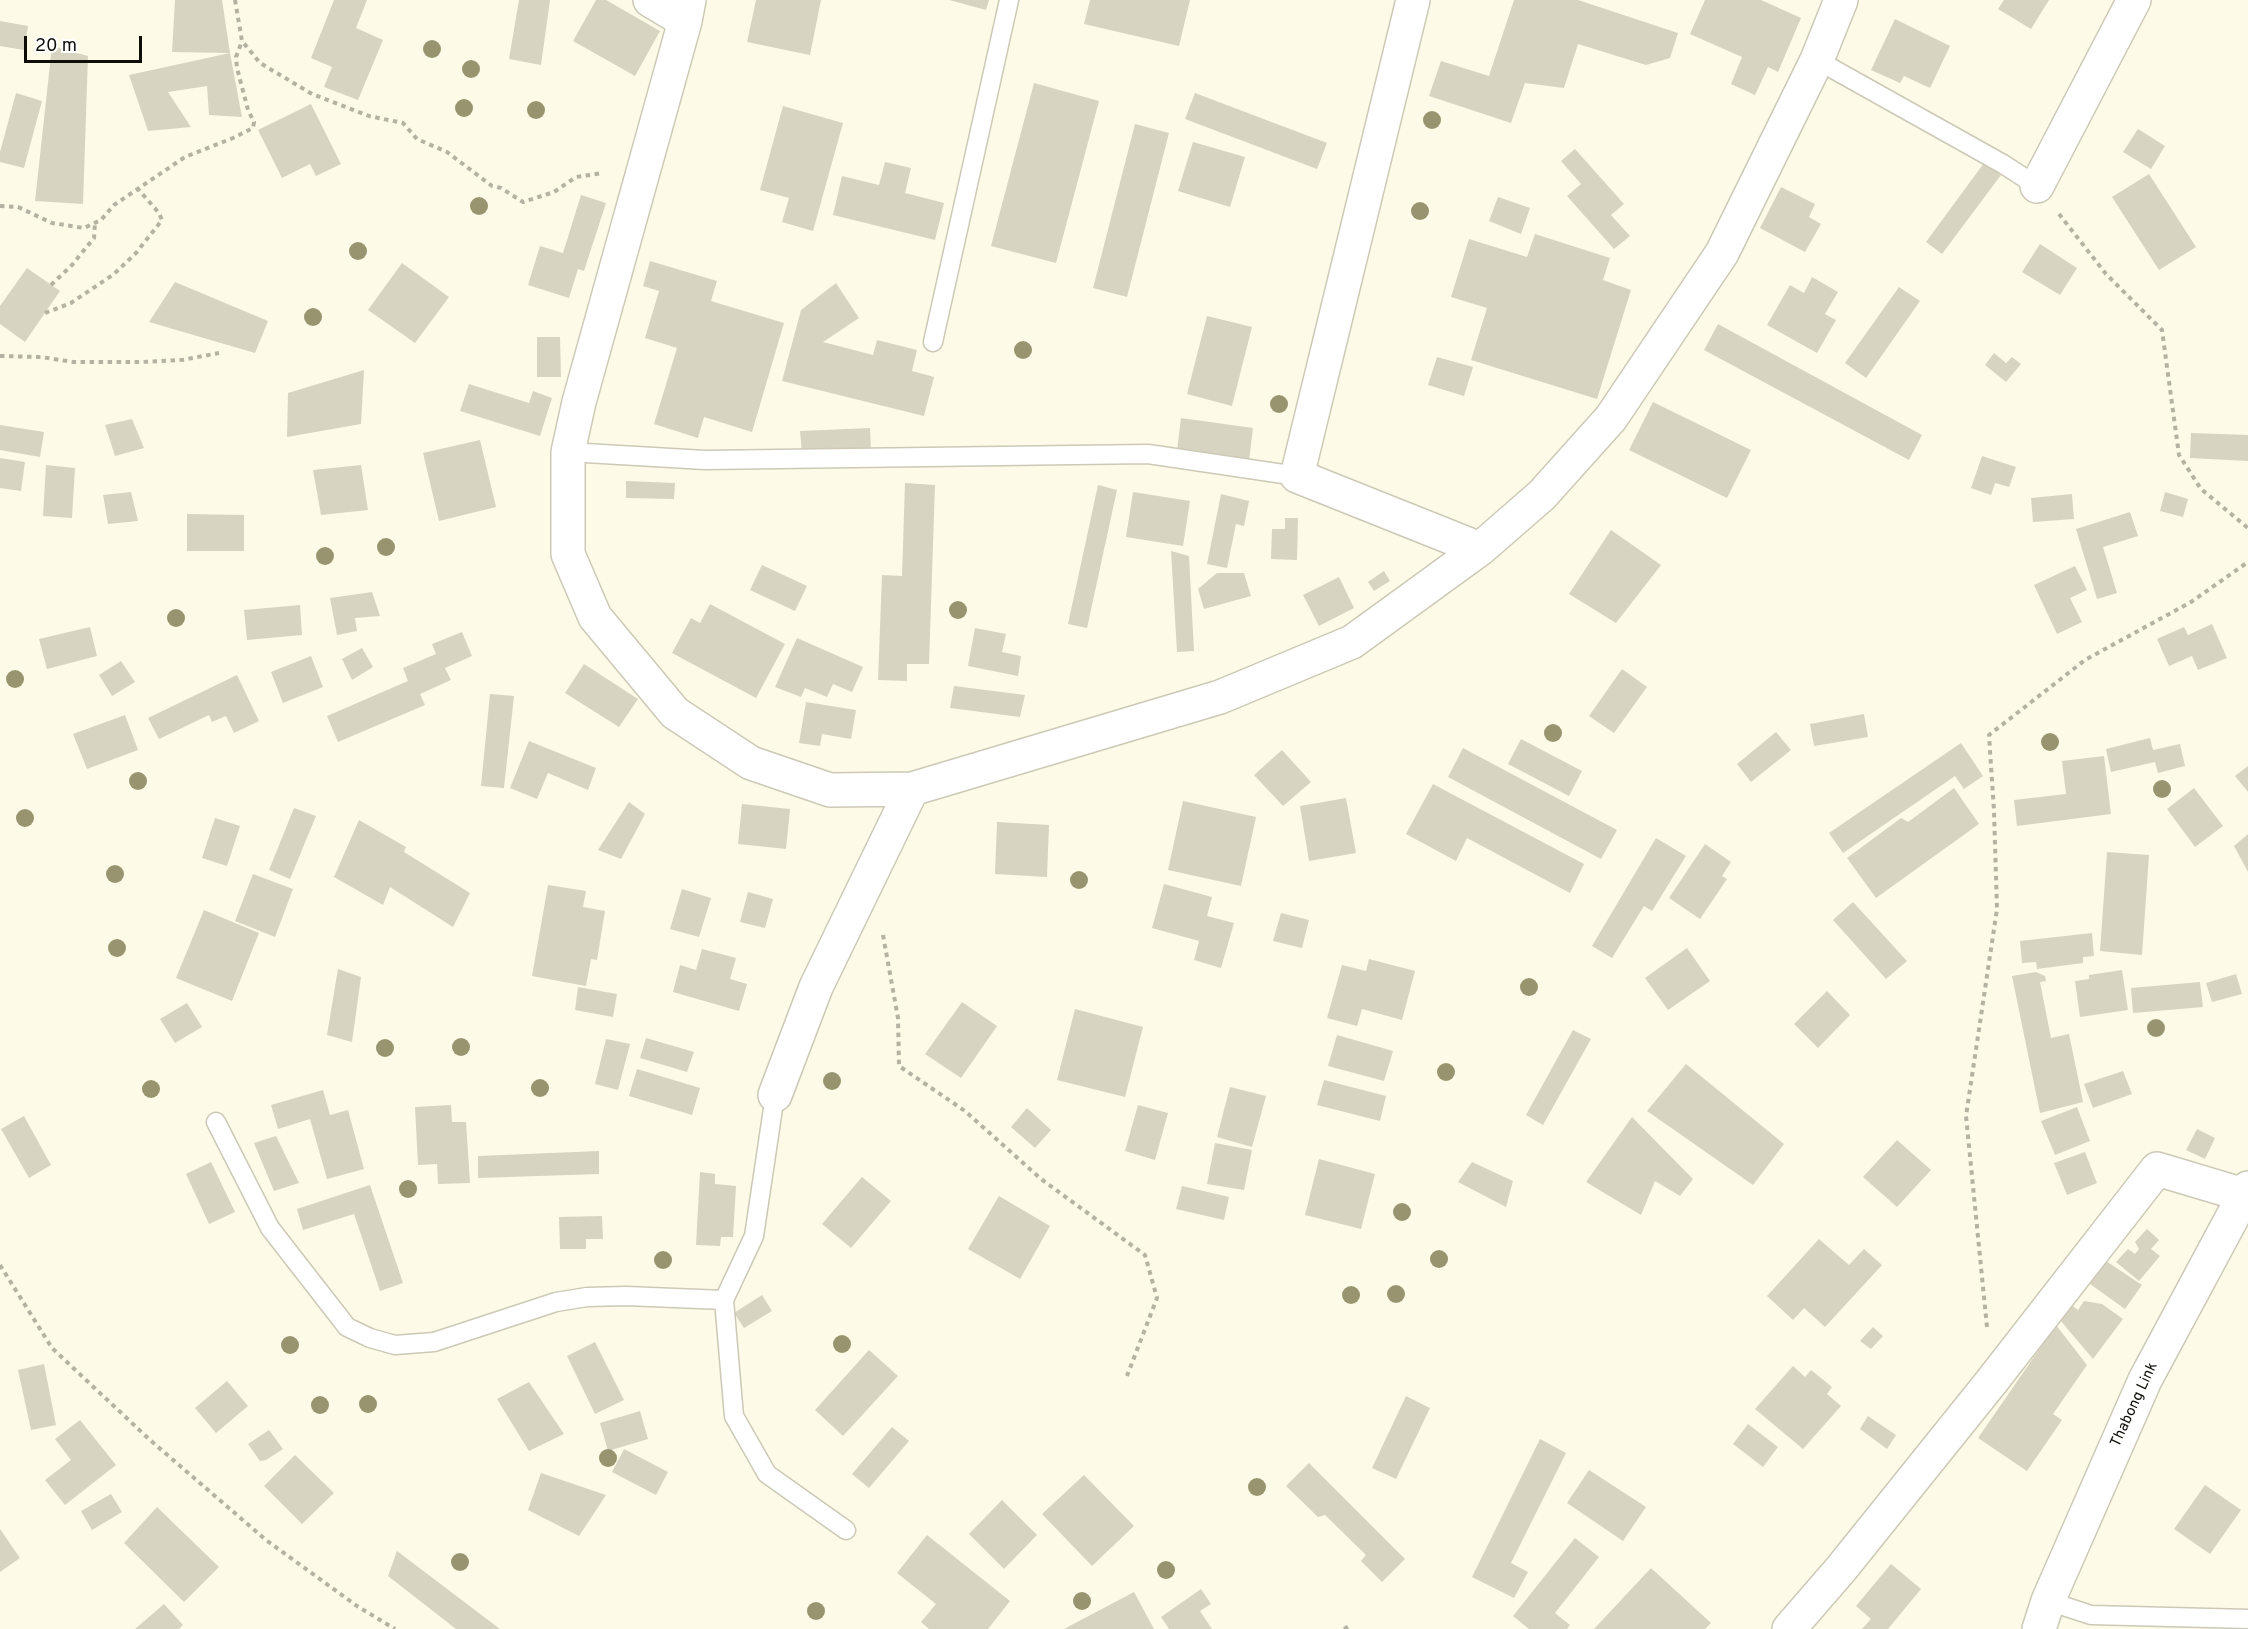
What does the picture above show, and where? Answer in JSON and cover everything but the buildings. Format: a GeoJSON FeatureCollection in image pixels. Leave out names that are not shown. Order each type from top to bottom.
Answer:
{"type":"FeatureCollection","features":[{"type":"Feature","properties":{"kind":"street"},"geometry":{"type":"LineString","coordinates":[[650,0],[687,10],[642,168],[568,452],[568,554],[595,617],[675,713],[751,763],[830,790],[912,789],[1220,697],[1352,642],[1480,549],[1542,495],[1611,418],[1722,253],[1817,60],[1842,0]]}},
{"type":"Feature","properties":{"kind":"street"},"geometry":{"type":"LineString","coordinates":[[1413,0],[1297,476],[1480,549]]}},
{"type":"Feature","properties":{"kind":"street"},"geometry":{"type":"LineString","coordinates":[[2037,186],[2134,0]]}},
{"type":"Feature","properties":{"kind":"street"},"geometry":{"type":"LineString","coordinates":[[775,1095],[816,987],[912,789]]}},
{"type":"Feature","properties":{"kind":"street"},"geometry":{"type":"LineString","coordinates":[[1789,1629],[1841,1569],[1992,1381],[2157,1169],[2246,1191]]}},
{"type":"Feature","properties":{"kind":"street","name":"Thabong Link"},"geometry":{"type":"LineString","coordinates":[[2043,1615],[2145,1380],[2246,1191]]}},
{"type":"Feature","properties":{"kind":"lane"},"geometry":{"type":"LineString","coordinates":[[933,342],[1009,0]]}},
{"type":"Feature","properties":{"kind":"lane"},"geometry":{"type":"LineString","coordinates":[[1817,60],[2003,164],[2037,186]]}},
{"type":"Feature","properties":{"kind":"lane"},"geometry":{"type":"LineString","coordinates":[[568,452],[705,460],[1148,454],[1297,476]]}},
{"type":"Feature","properties":{"kind":"lane"},"geometry":{"type":"LineString","coordinates":[[775,1095],[754,1236],[724,1300],[734,1416],[767,1474],[846,1530]]}},
{"type":"Feature","properties":{"kind":"lane"},"geometry":{"type":"LineString","coordinates":[[216,1122],[270,1228],[347,1327],[370,1338],[395,1345],[434,1342],[556,1302],[587,1297],[626,1296],[724,1300]]}},
{"type":"Feature","properties":{"kind":"lane"},"geometry":{"type":"LineString","coordinates":[[2043,1615],[2248,1619]]}},
{"type":"Feature","properties":{"kind":"path"},"geometry":{"type":"LineString","coordinates":[[235,0],[242,41],[260,63],[312,94],[369,116],[403,123],[417,139],[447,152],[492,186],[501,188],[523,202],[554,192],[576,177],[642,168]]}},
{"type":"Feature","properties":{"kind":"path"},"geometry":{"type":"LineString","coordinates":[[0,206],[18,207],[52,224],[84,228],[101,220],[114,205],[185,157],[252,128],[254,122],[246,104],[237,68],[236,57],[242,41]]}},
{"type":"Feature","properties":{"kind":"path"},"geometry":{"type":"LineString","coordinates":[[2037,186],[2106,274],[2162,330],[2180,456],[2201,489],[2248,528]]}},
{"type":"Feature","properties":{"kind":"path"},"geometry":{"type":"LineString","coordinates":[[45,313],[71,303],[114,274],[136,253],[162,220],[159,213],[138,189]]}},
{"type":"Feature","properties":{"kind":"path"},"geometry":{"type":"LineString","coordinates":[[51,285],[90,244],[94,238],[95,222]]}},
{"type":"Feature","properties":{"kind":"path"},"geometry":{"type":"LineString","coordinates":[[0,356],[41,357],[73,362],[141,362],[182,360],[219,353]]}},
{"type":"Feature","properties":{"kind":"path"},"geometry":{"type":"LineString","coordinates":[[1992,1381],[1965,1116],[1996,909],[1994,811],[1989,735],[2085,660],[2190,602],[2248,562]]}},
{"type":"Feature","properties":{"kind":"path"},"geometry":{"type":"LineString","coordinates":[[882,929],[898,1018],[900,1066],[965,1111],[1041,1179],[1145,1255],[1158,1298],[1127,1376]]}},
{"type":"Feature","properties":{"kind":"path"},"geometry":{"type":"LineString","coordinates":[[0,1265],[52,1348],[150,1440],[266,1540],[357,1606],[395,1629]]}},
{"type":"Feature","properties":{"kind":"path"},"geometry":{"type":"LineString","coordinates":[[1344,1629],[1351,1625]]}}]}
